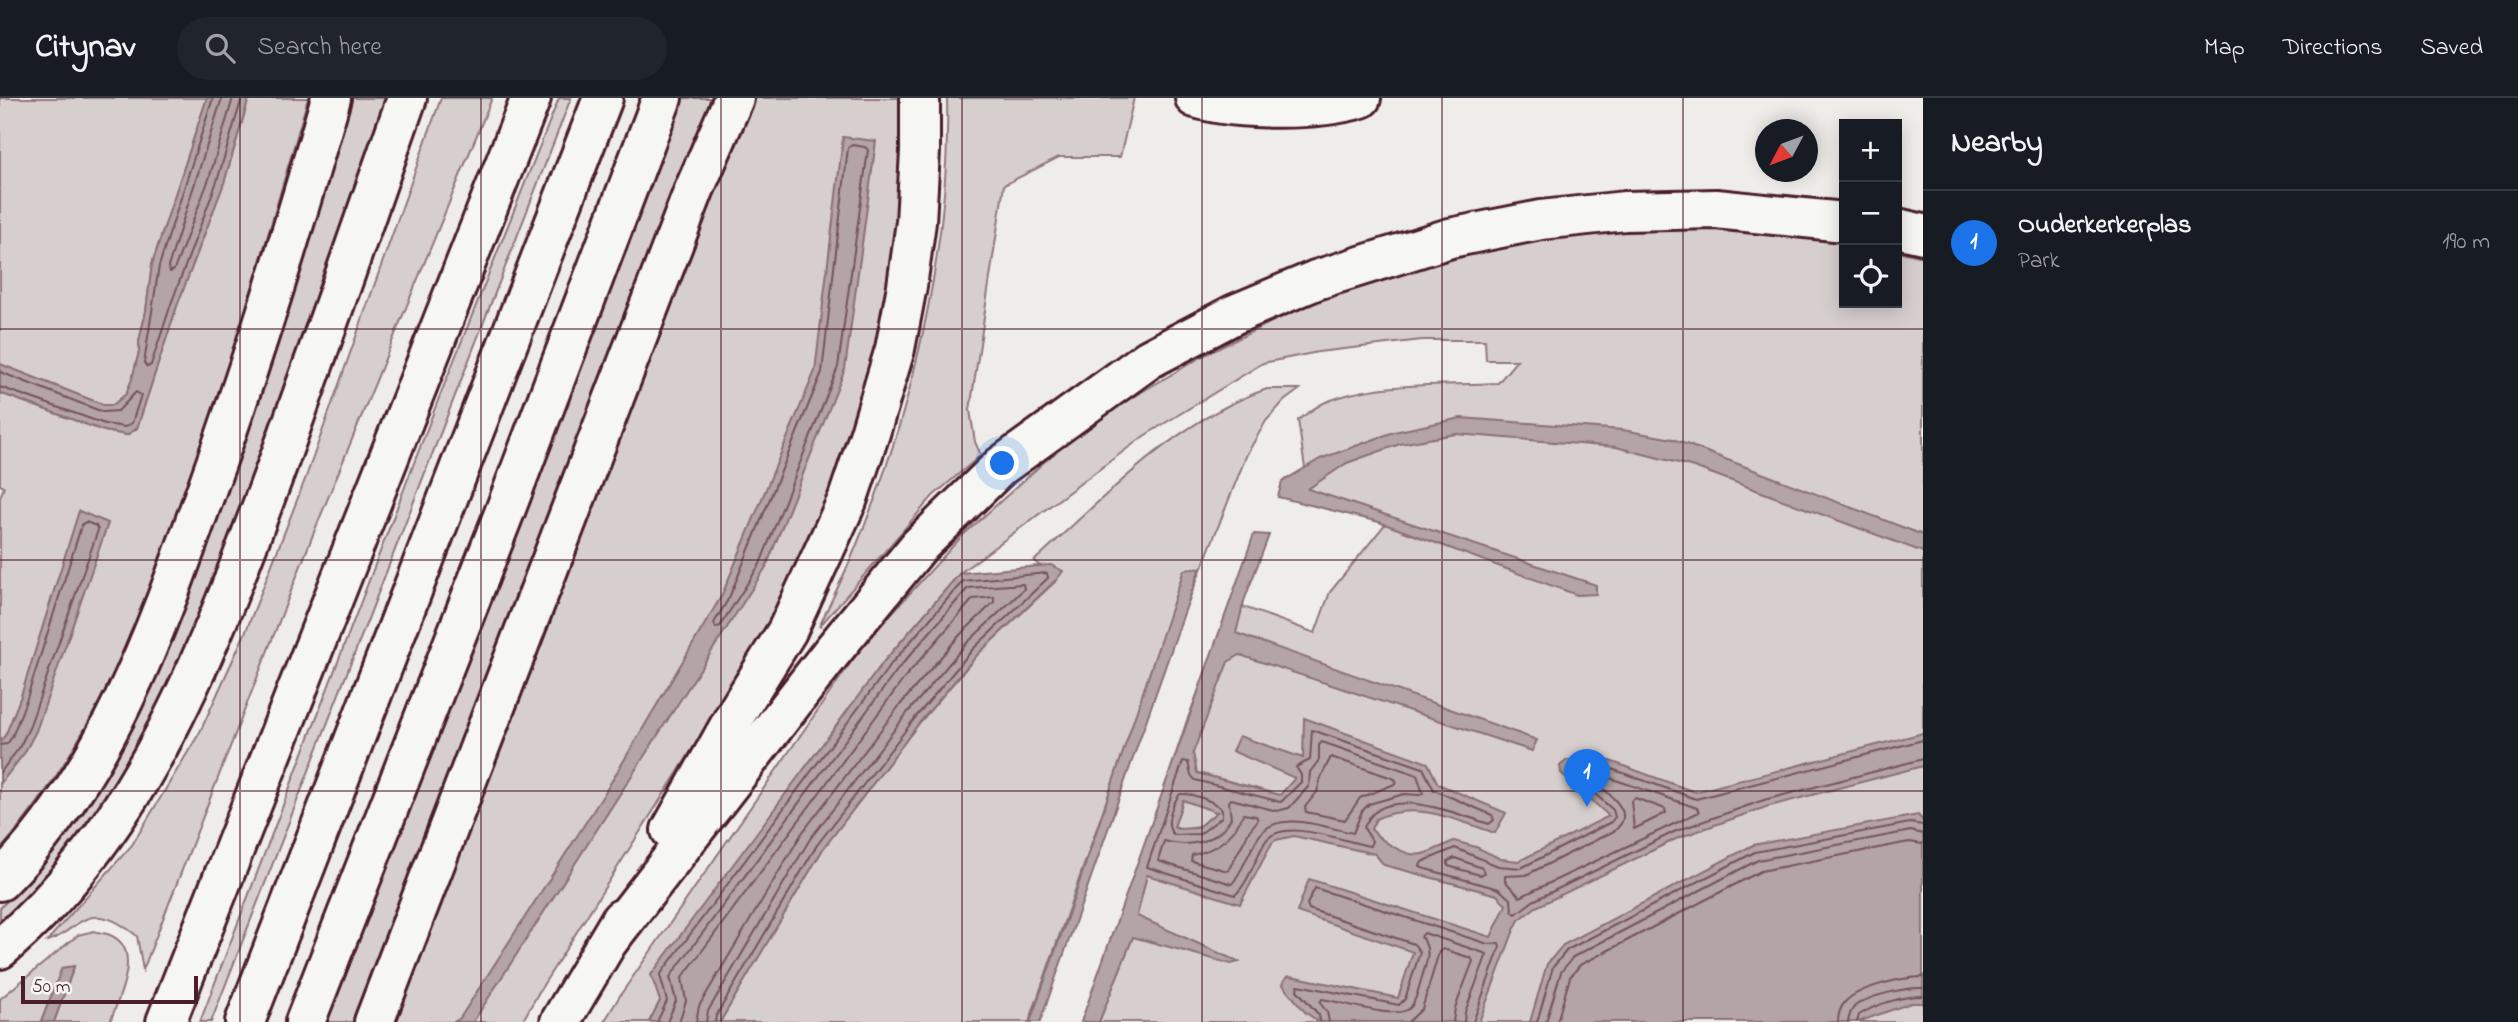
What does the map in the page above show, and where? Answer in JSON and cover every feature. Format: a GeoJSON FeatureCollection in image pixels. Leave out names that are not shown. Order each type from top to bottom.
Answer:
{"type":"FeatureCollection","features":[{"type":"Feature","properties":{"kind":"highway"},"geometry":{"type":"LineString","coordinates":[[0,881],[41,834],[94,757],[127,692],[164,608],[261,335],[331,98]]}},
{"type":"Feature","properties":{"kind":"highway"},"geometry":{"type":"LineString","coordinates":[[0,949],[40,912],[89,855],[117,815],[190,684],[253,530],[407,98]]}},
{"type":"Feature","properties":{"kind":"highway"},"geometry":{"type":"LineString","coordinates":[[166,1022],[531,98]]}},
{"type":"Feature","properties":{"kind":"highway"},"geometry":{"type":"LineString","coordinates":[[245,1022],[603,98]]}},
{"type":"Feature","properties":{"kind":"highway"},"geometry":{"type":"LineString","coordinates":[[305,1022],[506,511],[662,98]]}},
{"type":"Feature","properties":{"kind":"highway"},"geometry":{"type":"LineString","coordinates":[[374,1022],[694,190],[734,98]]}},
{"type":"Feature","properties":{"kind":"highway"},"geometry":{"type":"LineString","coordinates":[[560,1022],[740,707],[787,631],[847,501],[895,349],[907,286],[916,222],[920,151],[919,98]]}},
{"type":"Feature","properties":{"kind":"highway"},"geometry":{"type":"LineString","coordinates":[[1195,98],[1207,102],[1266,107],[1310,106],[1361,98]]}},
{"type":"Feature","properties":{"kind":"highway"},"geometry":{"type":"LineString","coordinates":[[609,940],[831,653],[919,546],[1001,466],[1149,359],[1235,314],[1315,280],[1463,235],[1541,220],[1625,211],[1716,209],[1839,221]]}},
{"type":"Feature","properties":{"kind":"highway"},"geometry":{"type":"LineString","coordinates":[[1902,229],[1923,233]]}},
{"type":"Feature","properties":{"kind":"shaded area"},"geometry":{"type":"Polygon","coordinates":[[[0,98],[207,98],[152,264],[139,352],[132,379],[126,394],[113,405],[104,405],[0,364],[0,98]]]}},
{"type":"Feature","properties":{"kind":"shaded area"},"geometry":{"type":"Polygon","coordinates":[[[249,98],[308,98],[205,439],[152,584],[111,678],[62,767],[33,810],[0,850],[0,784],[25,752],[108,523],[79,512],[21,696],[6,734],[0,742],[0,497],[4,487],[0,485],[0,393],[104,431],[127,435],[137,428],[177,306],[224,183],[249,98]]]}},
{"type":"Feature","properties":{"kind":"shaded area"},"geometry":{"type":"Polygon","coordinates":[[[348,98],[388,98],[266,446],[211,591],[169,686],[107,797],[48,875],[0,930],[0,908],[25,883],[52,848],[348,98]]]}},
{"type":"Feature","properties":{"kind":"shaded area"},"geometry":{"type":"Polygon","coordinates":[[[441,98],[492,98],[314,532],[143,970],[137,936],[106,918],[86,919],[47,941],[132,845],[200,732],[246,631],[306,477],[441,98]]]}},
{"type":"Feature","properties":{"kind":"shaded area"},"geometry":{"type":"Polygon","coordinates":[[[559,98],[571,98],[211,1022],[200,1022],[437,403],[559,98]]]}},
{"type":"Feature","properties":{"kind":"shaded area"},"geometry":{"type":"Polygon","coordinates":[[[683,98],[907,98],[900,238],[859,425],[786,601],[522,1022],[327,1022],[683,98]]]}},
{"type":"Feature","properties":{"kind":"shaded area"},"geometry":{"type":"Polygon","coordinates":[[[947,98],[1134,98],[1120,157],[1059,157],[1004,185],[970,410],[975,442],[981,455],[933,496],[819,627],[851,559],[875,497],[910,386],[935,270],[947,154],[947,98]]]}},
{"type":"Feature","properties":{"kind":"shaded area"},"geometry":{"type":"Polygon","coordinates":[[[1735,227],[1839,240],[1839,308],[1902,308],[1902,252],[1923,257],[1923,1022],[1099,1022],[1133,937],[1134,881],[1258,789],[1172,766],[1233,603],[1315,633],[1330,592],[1391,517],[1308,489],[1298,420],[1326,402],[1366,391],[1410,386],[1498,383],[1517,360],[1486,360],[1485,340],[1422,340],[1318,352],[1263,363],[1144,436],[960,573],[885,660],[801,776],[649,1022],[604,1022],[863,645],[961,537],[1084,426],[1203,356],[1300,308],[1381,278],[1517,243],[1633,229],[1735,227]]]}},
{"type":"Feature","properties":{"kind":"shaded area"},"geometry":{"type":"Polygon","coordinates":[[[1267,389],[1300,389],[1284,401],[1266,421],[1247,454],[1187,605],[1169,622],[1029,1022],[720,1022],[823,849],[920,722],[978,654],[1057,580],[1034,561],[1114,487],[1171,441],[1201,420],[1267,389]]]}},
{"type":"Feature","properties":{"kind":"shaded area"},"geometry":{"type":"Polygon","coordinates":[[[1183,800],[1217,812],[1192,828],[1174,827],[1183,800]]]}},
{"type":"Feature","properties":{"kind":"shaded area"},"geometry":{"type":"Polygon","coordinates":[[[94,931],[110,935],[120,942],[125,951],[126,975],[110,1022],[54,1022],[74,967],[62,968],[41,1022],[0,1022],[0,999],[78,935],[94,931]]]}},
{"type":"Feature","properties":{"kind":"water"},"geometry":{"type":"Polygon","coordinates":[[[207,98],[249,98],[224,183],[177,306],[137,428],[127,435],[104,431],[0,393],[0,364],[104,405],[113,405],[126,394],[139,352],[152,264],[207,98]]]}},
{"type":"Feature","properties":{"kind":"water"},"geometry":{"type":"Polygon","coordinates":[[[843,137],[876,141],[845,369],[766,567],[473,1022],[454,1022],[460,1018],[604,794],[722,595],[815,371],[843,137]]]}},
{"type":"Feature","properties":{"kind":"water"},"geometry":{"type":"Polygon","coordinates":[[[1461,418],[1623,430],[1673,439],[1923,535],[1923,552],[1694,467],[1616,447],[1456,434],[1400,444],[1347,463],[1308,489],[1596,585],[1596,594],[1577,595],[1379,522],[1278,497],[1282,482],[1320,459],[1394,432],[1461,418]]]}},
{"type":"Feature","properties":{"kind":"water"},"geometry":{"type":"Polygon","coordinates":[[[79,511],[108,523],[36,731],[25,752],[0,784],[0,742],[6,734],[21,696],[79,511]]]}},
{"type":"Feature","properties":{"kind":"water"},"geometry":{"type":"Polygon","coordinates":[[[1254,534],[1269,535],[1244,601],[1236,633],[1537,740],[1532,751],[1240,655],[1228,662],[1193,753],[1197,773],[1280,795],[1295,778],[1232,751],[1239,736],[1303,758],[1304,718],[1428,763],[1438,784],[1506,813],[1495,833],[1451,818],[1421,812],[1406,811],[1376,819],[1371,829],[1387,843],[1409,853],[1426,853],[1454,841],[1476,847],[1501,859],[1519,861],[1609,816],[1561,773],[1560,766],[1567,760],[1610,761],[1695,792],[1923,733],[1923,766],[1766,807],[1678,838],[1536,907],[1519,920],[1514,930],[1479,1022],[1319,1022],[1305,1012],[1283,985],[1288,976],[1398,998],[1413,952],[1297,912],[1309,879],[1491,937],[1506,905],[1497,895],[1384,865],[1375,854],[1294,836],[1272,843],[1240,904],[1147,875],[1137,916],[1239,962],[1231,964],[1133,937],[1099,1022],[1081,1022],[1254,534]],[[1183,800],[1174,827],[1177,829],[1197,828],[1217,812],[1183,800]]]}},
{"type":"Feature","properties":{"kind":"water"},"geometry":{"type":"Polygon","coordinates":[[[1051,565],[1063,571],[1057,579],[978,654],[920,722],[823,849],[720,1022],[649,1022],[660,1001],[651,975],[885,660],[960,573],[1051,565]]]}},
{"type":"Feature","properties":{"kind":"water"},"geometry":{"type":"Polygon","coordinates":[[[1200,568],[1040,1022],[1030,1022],[1184,570],[1200,568]]]}},
{"type":"Feature","properties":{"kind":"water"},"geometry":{"type":"Polygon","coordinates":[[[1918,815],[1923,821],[1923,1003],[1911,1003],[1858,1022],[1530,1022],[1547,964],[1563,945],[1753,845],[1918,815]]]}},
{"type":"Feature","properties":{"kind":"water"},"geometry":{"type":"Polygon","coordinates":[[[74,966],[54,1022],[41,1022],[62,968],[74,966]]]}},
{"type":"Feature","properties":{"kind":"place","name":"Ouderkerkerplas"},"geometry":{"type":"Point","coordinates":[1587,807]}}]}
